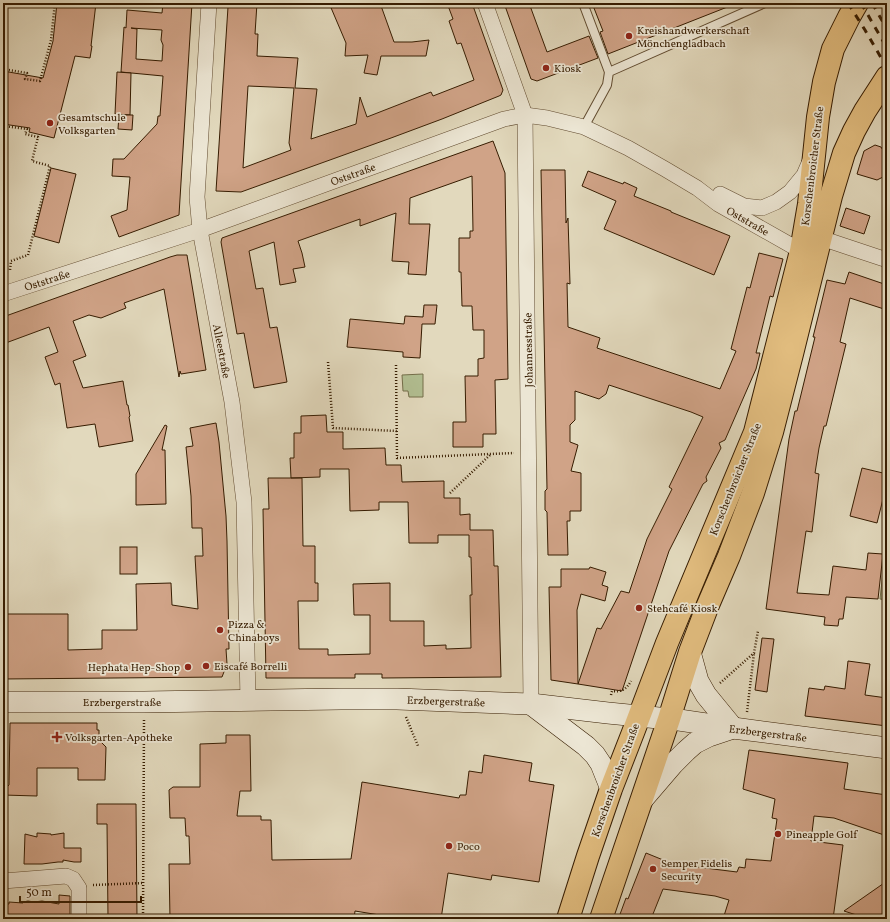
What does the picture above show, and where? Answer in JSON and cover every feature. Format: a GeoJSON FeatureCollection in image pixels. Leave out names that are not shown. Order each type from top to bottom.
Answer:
{"type":"FeatureCollection","features":[{"type":"Feature","properties":{"kind":"main road","name":"Korschenbroicher Straße"},"geometry":{"type":"LineString","coordinates":[[568,919],[611,788],[667,643],[755,432],[801,251],[818,117],[824,82],[833,49],[857,3]]}},
{"type":"Feature","properties":{"kind":"main road","name":"Korschenbroicher Straße"},"geometry":{"type":"LineString","coordinates":[[601,919],[669,719],[690,652],[753,493],[772,432],[831,196],[844,153],[865,110],[887,77]]}},
{"type":"Feature","properties":{"kind":"main road"},"geometry":{"type":"LineString","coordinates":[[690,652],[698,681],[706,695],[738,729]]}},
{"type":"Feature","properties":{"kind":"main road","name":"Erzbergerstraße"},"geometry":{"type":"LineString","coordinates":[[3,702],[248,701],[341,698],[531,704],[669,719],[887,748]]}},
{"type":"Feature","properties":{"kind":"main road"},"geometry":{"type":"LineString","coordinates":[[531,704],[591,750],[601,764],[611,788]]}},
{"type":"Feature","properties":{"kind":"main road"},"geometry":{"type":"LineString","coordinates":[[640,802],[673,764],[696,743],[708,736],[738,729]]}},
{"type":"Feature","properties":{"kind":"street","name":"Alleestraße"},"geometry":{"type":"LineString","coordinates":[[209,3],[198,197],[200,230],[232,402],[244,502],[248,701]]}},
{"type":"Feature","properties":{"kind":"street","name":"Johannesstraße"},"geometry":{"type":"LineString","coordinates":[[485,3],[525,115],[531,704]]}},
{"type":"Feature","properties":{"kind":"street","name":"Oststraße"},"geometry":{"type":"LineString","coordinates":[[3,294],[200,230],[504,119],[525,115],[547,118],[584,127],[628,148],[697,188],[718,204],[801,251]]}},
{"type":"Feature","properties":{"kind":"street","name":"Oststraße"},"geometry":{"type":"LineString","coordinates":[[697,188],[721,195],[744,206],[762,208],[776,202],[790,192],[804,175],[814,151]]}},
{"type":"Feature","properties":{"kind":"street"},"geometry":{"type":"LineString","coordinates":[[821,238],[887,260]]}},
{"type":"Feature","properties":{"kind":"street"},"geometry":{"type":"LineString","coordinates":[[3,881],[66,876],[73,879],[79,888],[79,919]]}},
{"type":"Feature","properties":{"kind":"lane"},"geometry":{"type":"LineString","coordinates":[[583,3],[609,72],[607,85],[584,127]]}},
{"type":"Feature","properties":{"kind":"lane"},"geometry":{"type":"LineString","coordinates":[[609,72],[765,3]]}},
{"type":"Feature","properties":{"kind":"path"},"geometry":{"type":"LineString","coordinates":[[3,69],[27,73],[25,80],[40,81],[51,40],[55,3]]}},
{"type":"Feature","properties":{"kind":"path"},"geometry":{"type":"LineString","coordinates":[[3,126],[27,129],[26,134],[38,137],[32,161],[50,166],[28,255],[11,261],[10,270],[3,269]]}},
{"type":"Feature","properties":{"kind":"path"},"geometry":{"type":"LineString","coordinates":[[328,362],[332,428],[397,431]]}},
{"type":"Feature","properties":{"kind":"path"},"geometry":{"type":"LineString","coordinates":[[396,365],[397,458],[529,453]]}},
{"type":"Feature","properties":{"kind":"path"},"geometry":{"type":"LineString","coordinates":[[450,493],[490,454]]}},
{"type":"Feature","properties":{"kind":"path"},"geometry":{"type":"LineString","coordinates":[[738,729],[758,631]]}},
{"type":"Feature","properties":{"kind":"path"},"geometry":{"type":"LineString","coordinates":[[706,695],[754,653]]}},
{"type":"Feature","properties":{"kind":"path"},"geometry":{"type":"LineString","coordinates":[[398,699],[418,746]]}},
{"type":"Feature","properties":{"kind":"path"},"geometry":{"type":"LineString","coordinates":[[143,919],[144,702]]}},
{"type":"Feature","properties":{"kind":"path"},"geometry":{"type":"LineString","coordinates":[[79,888],[88,885],[143,883]]}},
{"type":"Feature","properties":{"kind":"green space"},"geometry":{"type":"Polygon","coordinates":[[[423,374],[423,397],[409,397],[408,391],[403,391],[402,375],[423,374]]]}},
{"type":"Feature","properties":{"kind":"green space"},"geometry":{"type":"Polygon","coordinates":[[[887,550],[887,600],[880,599],[885,553],[887,550]]]}},
{"type":"Feature","properties":{"kind":"building"},"geometry":{"type":"Polygon","coordinates":[[[57,3],[96,3],[90,58],[75,56],[54,138],[29,132],[30,128],[3,124],[3,71],[43,78],[53,41],[57,3]]]}},
{"type":"Feature","properties":{"kind":"building"},"geometry":{"type":"Polygon","coordinates":[[[163,3],[192,3],[179,215],[119,237],[111,216],[127,210],[130,177],[112,176],[113,159],[124,159],[157,124],[158,116],[160,116],[163,76],[121,72],[124,27],[126,28],[127,10],[162,13],[163,3]],[[131,28],[137,29],[136,59],[162,61],[162,30],[131,28]]]}},
{"type":"Feature","properties":{"kind":"building"},"geometry":{"type":"Polygon","coordinates":[[[231,3],[257,3],[255,34],[258,34],[257,56],[298,58],[295,88],[317,89],[311,139],[356,124],[360,97],[367,117],[431,92],[433,96],[474,80],[461,43],[457,44],[449,21],[453,19],[447,3],[472,3],[503,90],[499,96],[442,119],[241,192],[216,191],[228,7],[231,7],[231,3]],[[248,86],[243,168],[291,150],[289,143],[294,88],[248,86]]]}},
{"type":"Feature","properties":{"kind":"building"},"geometry":{"type":"Polygon","coordinates":[[[329,3],[380,3],[394,42],[429,40],[426,56],[381,56],[377,75],[364,73],[368,55],[345,56],[346,43],[329,3]]]}},
{"type":"Feature","properties":{"kind":"building"},"geometry":{"type":"Polygon","coordinates":[[[504,3],[529,3],[547,52],[589,36],[598,58],[537,81],[531,79],[504,3]]]}},
{"type":"Feature","properties":{"kind":"building","name":"Kreishandwerkerschaft Mönchengladbach"},"geometry":{"type":"Polygon","coordinates":[[[592,3],[735,4],[608,54],[600,32],[603,31],[592,3]]]}},
{"type":"Feature","properties":{"kind":"building"},"geometry":{"type":"Polygon","coordinates":[[[117,72],[131,73],[130,115],[115,114],[117,72]]]}},
{"type":"Feature","properties":{"kind":"building"},"geometry":{"type":"Polygon","coordinates":[[[119,115],[133,115],[132,130],[118,129],[119,115]]]}},
{"type":"Feature","properties":{"kind":"building"},"geometry":{"type":"Polygon","coordinates":[[[493,141],[505,173],[508,379],[495,380],[496,434],[483,434],[483,447],[453,447],[453,422],[466,422],[465,376],[478,376],[478,359],[484,358],[484,330],[473,330],[472,306],[462,306],[461,272],[459,272],[459,238],[470,238],[470,231],[473,231],[472,176],[410,198],[409,224],[430,224],[426,275],[408,274],[409,262],[392,261],[396,213],[360,226],[360,219],[298,241],[305,267],[293,269],[296,282],[280,285],[274,242],[249,251],[256,289],[263,288],[270,328],[277,327],[287,382],[254,388],[244,333],[237,334],[221,242],[222,238],[493,141]]]}},
{"type":"Feature","properties":{"kind":"building"},"geometry":{"type":"Polygon","coordinates":[[[875,145],[881,147],[887,157],[887,175],[877,180],[857,174],[864,151],[875,145]]]}},
{"type":"Feature","properties":{"kind":"building"},"geometry":{"type":"Polygon","coordinates":[[[51,168],[76,174],[59,243],[34,236],[51,168]]]}},
{"type":"Feature","properties":{"kind":"building"},"geometry":{"type":"Polygon","coordinates":[[[541,170],[565,170],[566,223],[568,218],[570,284],[567,283],[568,327],[600,338],[597,348],[720,389],[736,351],[731,349],[747,287],[750,288],[759,253],[783,259],[773,297],[770,296],[756,353],[760,353],[756,369],[725,440],[719,443],[721,448],[706,477],[707,481],[703,484],[669,551],[622,691],[578,684],[597,628],[601,629],[621,591],[629,593],[647,539],[672,489],[669,487],[703,417],[609,385],[606,394],[599,399],[575,391],[575,420],[570,425],[570,442],[578,445],[571,471],[581,473],[581,511],[570,511],[570,521],[567,521],[568,555],[548,555],[547,512],[545,510],[545,491],[547,489],[541,170]]]}},
{"type":"Feature","properties":{"kind":"building"},"geometry":{"type":"Polygon","coordinates":[[[588,171],[623,184],[624,182],[637,188],[634,196],[730,236],[714,275],[604,229],[616,201],[582,186],[588,171]]]}},
{"type":"Feature","properties":{"kind":"building"},"geometry":{"type":"Polygon","coordinates":[[[846,208],[870,216],[864,234],[840,226],[846,208]]]}},
{"type":"Feature","properties":{"kind":"building"},"geometry":{"type":"Polygon","coordinates":[[[177,255],[187,255],[206,370],[181,374],[180,371],[179,377],[164,289],[124,303],[126,308],[101,318],[89,315],[73,321],[86,356],[73,361],[83,388],[123,381],[128,405],[133,441],[99,447],[95,424],[67,428],[60,383],[55,385],[45,357],[58,352],[49,327],[3,344],[3,317],[177,255]]]}},
{"type":"Feature","properties":{"kind":"building"},"geometry":{"type":"Polygon","coordinates":[[[849,272],[887,285],[887,310],[850,298],[840,342],[846,344],[826,426],[824,426],[819,448],[815,473],[819,474],[812,532],[806,531],[797,593],[829,595],[833,566],[866,570],[868,553],[883,554],[878,599],[846,597],[843,619],[839,619],[838,626],[824,625],[825,617],[766,609],[789,439],[815,337],[813,337],[827,280],[845,284],[849,272]]]}},
{"type":"Feature","properties":{"kind":"building"},"geometry":{"type":"Polygon","coordinates":[[[424,305],[437,305],[435,324],[422,324],[420,358],[403,357],[403,352],[347,347],[350,319],[404,324],[405,316],[423,317],[424,305]]]}},
{"type":"Feature","properties":{"kind":"building"},"geometry":{"type":"Polygon","coordinates":[[[326,415],[327,432],[343,432],[343,449],[385,448],[386,465],[401,465],[402,482],[444,481],[444,498],[460,498],[460,515],[470,514],[470,530],[493,530],[494,566],[498,566],[501,677],[382,678],[382,674],[355,674],[355,678],[266,678],[263,509],[269,509],[268,478],[291,478],[290,458],[294,458],[294,433],[301,433],[301,416],[326,415]],[[320,469],[320,477],[291,478],[302,478],[303,546],[315,546],[315,583],[318,583],[318,601],[298,601],[299,649],[328,649],[328,655],[370,654],[370,615],[354,615],[353,584],[390,583],[390,621],[424,621],[424,646],[446,645],[446,649],[471,648],[470,595],[472,595],[469,535],[438,535],[438,543],[409,543],[408,502],[379,502],[379,510],[350,511],[349,469],[320,469]]]}},
{"type":"Feature","properties":{"kind":"building"},"geometry":{"type":"Polygon","coordinates":[[[216,423],[226,516],[227,541],[229,649],[226,649],[227,664],[222,677],[3,679],[3,614],[68,614],[68,650],[102,649],[102,630],[137,630],[136,584],[171,583],[172,605],[198,609],[195,556],[203,556],[202,528],[192,528],[191,496],[186,447],[193,446],[190,428],[216,423]]]}},
{"type":"Feature","properties":{"kind":"building"},"geometry":{"type":"Polygon","coordinates":[[[165,425],[167,426],[162,450],[165,450],[166,504],[136,505],[136,474],[165,425]]]}},
{"type":"Feature","properties":{"kind":"building"},"geometry":{"type":"Polygon","coordinates":[[[862,468],[887,474],[887,483],[877,523],[850,516],[862,468]]]}},
{"type":"Feature","properties":{"kind":"building"},"geometry":{"type":"Polygon","coordinates":[[[120,547],[137,547],[137,574],[120,574],[120,547]]]}},
{"type":"Feature","properties":{"kind":"building"},"geometry":{"type":"Polygon","coordinates":[[[590,567],[606,572],[602,585],[608,587],[605,601],[581,594],[577,610],[578,684],[551,680],[549,587],[561,587],[561,569],[589,569],[590,567]]]}},
{"type":"Feature","properties":{"kind":"building"},"geometry":{"type":"Polygon","coordinates":[[[762,638],[774,639],[767,692],[755,690],[762,638]]]}},
{"type":"Feature","properties":{"kind":"building"},"geometry":{"type":"Polygon","coordinates":[[[848,661],[870,664],[865,695],[887,698],[887,726],[805,716],[809,688],[824,690],[825,686],[845,689],[848,661]]]}},
{"type":"Feature","properties":{"kind":"building"},"geometry":{"type":"Polygon","coordinates":[[[10,723],[97,723],[99,740],[106,747],[105,780],[78,780],[78,768],[37,768],[37,796],[3,795],[3,791],[9,785],[10,723]]]}},
{"type":"Feature","properties":{"kind":"building","name":"Poco"},"geometry":{"type":"Polygon","coordinates":[[[226,735],[250,735],[251,791],[240,791],[237,816],[261,816],[261,820],[271,820],[272,860],[351,859],[362,782],[459,798],[460,795],[466,795],[469,771],[482,773],[484,755],[532,763],[529,781],[554,785],[539,882],[492,875],[491,880],[448,873],[441,919],[404,919],[355,911],[354,919],[170,919],[169,864],[190,864],[189,836],[186,836],[185,818],[170,818],[169,790],[173,787],[200,787],[200,744],[226,743],[226,735]]]}},
{"type":"Feature","properties":{"kind":"building"},"geometry":{"type":"Polygon","coordinates":[[[749,750],[848,763],[844,789],[887,795],[887,836],[834,818],[814,816],[811,841],[843,845],[833,919],[723,919],[729,900],[715,896],[663,889],[651,919],[627,919],[619,917],[626,898],[628,899],[646,853],[673,864],[737,872],[739,867],[745,868],[746,859],[771,861],[777,819],[772,818],[775,799],[743,789],[749,750]]]}},
{"type":"Feature","properties":{"kind":"building"},"geometry":{"type":"Polygon","coordinates":[[[97,804],[136,804],[137,919],[108,918],[107,824],[97,824],[97,804]]]}},
{"type":"Feature","properties":{"kind":"building"},"geometry":{"type":"Polygon","coordinates":[[[37,833],[51,835],[64,833],[64,848],[81,848],[81,862],[63,860],[63,862],[24,864],[25,834],[37,837],[37,833]]]}},
{"type":"Feature","properties":{"kind":"building"},"geometry":{"type":"Polygon","coordinates":[[[887,881],[887,919],[869,919],[844,911],[887,881]]]}},
{"type":"Feature","properties":{"kind":"building"},"geometry":{"type":"Polygon","coordinates":[[[59,895],[70,896],[70,919],[3,919],[3,904],[9,904],[9,902],[23,903],[28,901],[42,901],[59,904],[59,895]]]}},
{"type":"Feature","properties":{"kind":"railway"},"geometry":{"type":"LineString","coordinates":[[848,3],[887,68]]}},
{"type":"Feature","properties":{"kind":"railway"},"geometry":{"type":"LineString","coordinates":[[861,3],[887,48]]}},
{"type":"Feature","properties":{"kind":"railway"},"geometry":{"type":"LineString","coordinates":[[872,3],[887,29]]}},
{"type":"Feature","properties":{"kind":"place","name":"Kreishandwerkerschaft Mönchengladbach"},"geometry":{"type":"Point","coordinates":[629,36]}},
{"type":"Feature","properties":{"kind":"place","name":"Kiosk"},"geometry":{"type":"Point","coordinates":[546,68]}},
{"type":"Feature","properties":{"kind":"place","name":"Gesamtschule Volksgarten"},"geometry":{"type":"Point","coordinates":[50,123]}},
{"type":"Feature","properties":{"kind":"place","name":"Stehcafé Kiosk"},"geometry":{"type":"Point","coordinates":[639,608]}},
{"type":"Feature","properties":{"kind":"place","name":"Pizza & Chinaboys"},"geometry":{"type":"Point","coordinates":[220,630]}},
{"type":"Feature","properties":{"kind":"place","name":"Eiscafé Borrelli"},"geometry":{"type":"Point","coordinates":[206,666]}},
{"type":"Feature","properties":{"kind":"place","name":"Hephata Hep-Shop"},"geometry":{"type":"Point","coordinates":[188,667]}},
{"type":"Feature","properties":{"kind":"place","name":"Volksgarten-Apotheke"},"geometry":{"type":"Point","coordinates":[57,737]}},
{"type":"Feature","properties":{"kind":"place","name":"Pineapple Golf"},"geometry":{"type":"Point","coordinates":[778,834]}},
{"type":"Feature","properties":{"kind":"place","name":"Poco"},"geometry":{"type":"Point","coordinates":[449,846]}},
{"type":"Feature","properties":{"kind":"place","name":"Semper Fidelis Security"},"geometry":{"type":"Point","coordinates":[653,869]}}]}
